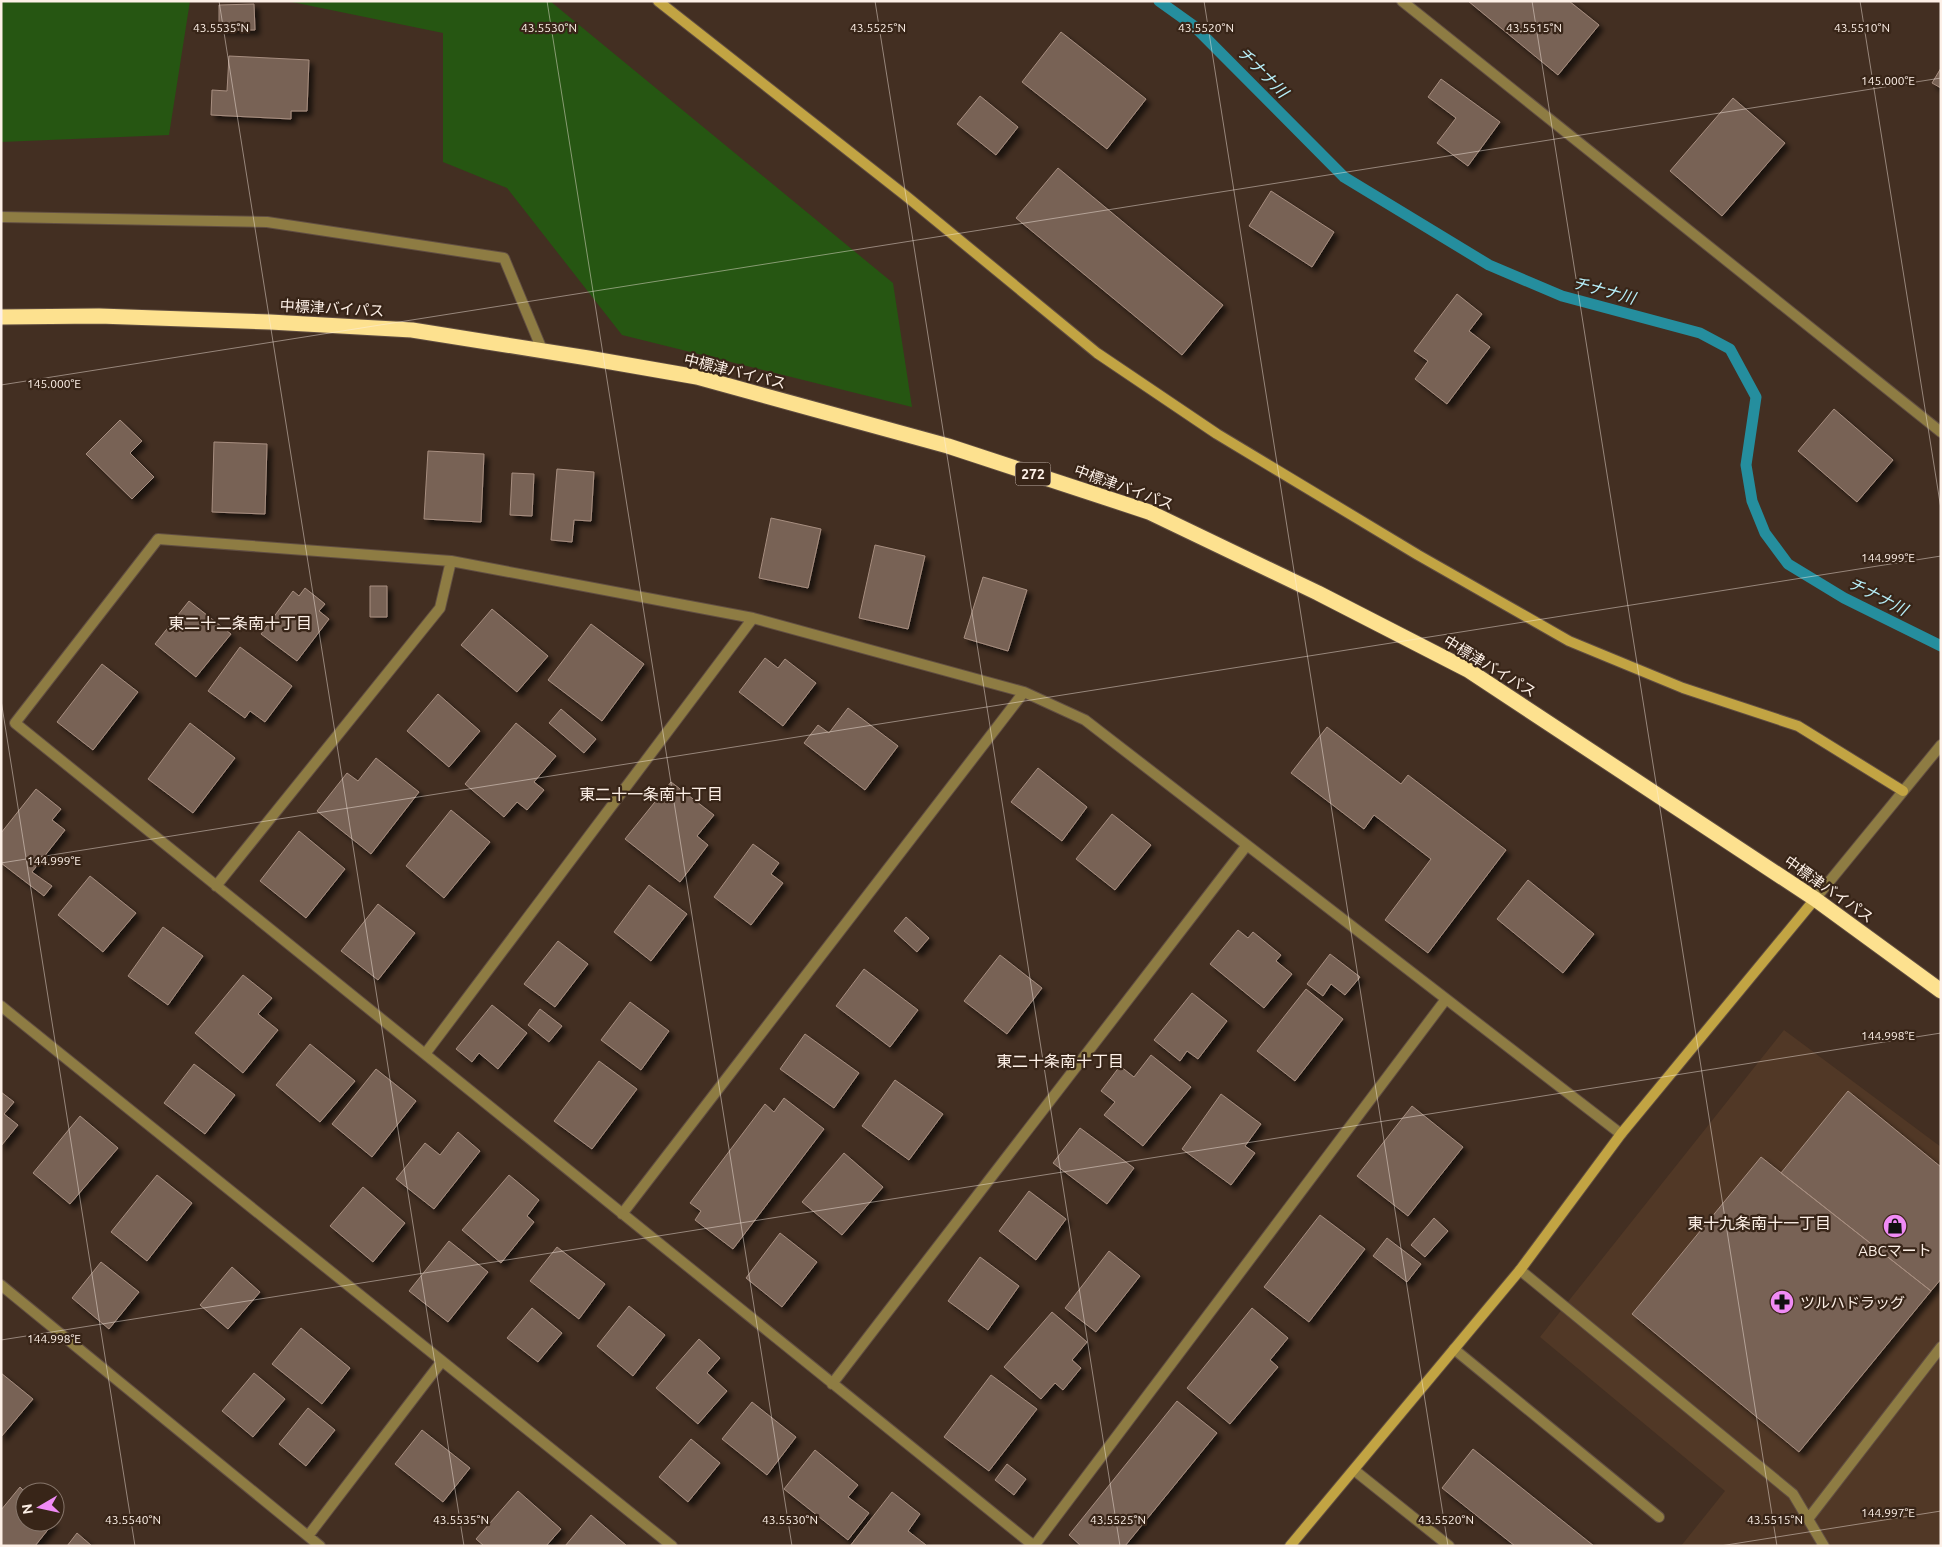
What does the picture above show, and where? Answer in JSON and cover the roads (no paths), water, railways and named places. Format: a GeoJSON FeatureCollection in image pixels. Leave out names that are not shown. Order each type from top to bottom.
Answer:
{"type":"FeatureCollection","features":[{"type":"Feature","properties":{"kind":"highway","name":"中標津バイパス"},"geometry":{"type":"LineString","coordinates":[[1,317],[99,316],[270,322],[412,330],[697,377],[948,446],[1149,512],[1318,593],[1468,670],[1815,899],[1941,991]]}},
{"type":"Feature","properties":{"kind":"street"},"geometry":{"type":"LineString","coordinates":[[658,1],[906,196],[1097,353],[1216,434],[1418,555],[1569,641],[1683,688],[1798,726],[1903,791]]}},
{"type":"Feature","properties":{"kind":"street"},"geometry":{"type":"LineString","coordinates":[[1402,1],[1941,432]]}},
{"type":"Feature","properties":{"kind":"street"},"geometry":{"type":"LineString","coordinates":[[1,217],[267,222],[504,258],[543,352]]}},
{"type":"Feature","properties":{"kind":"street"},"geometry":{"type":"LineString","coordinates":[[1446,999],[1034,1546],[15,723],[158,539],[451,561],[752,618],[1024,692],[1085,720],[1621,1134]]}},
{"type":"Feature","properties":{"kind":"street"},"geometry":{"type":"LineString","coordinates":[[216,886],[440,608],[451,561]]}},
{"type":"Feature","properties":{"kind":"street"},"geometry":{"type":"LineString","coordinates":[[425,1054],[752,618]]}},
{"type":"Feature","properties":{"kind":"street"},"geometry":{"type":"LineString","coordinates":[[622,1214],[1024,692]]}},
{"type":"Feature","properties":{"kind":"street"},"geometry":{"type":"LineString","coordinates":[[1290,1546],[1520,1270],[1621,1134],[1941,745]]}},
{"type":"Feature","properties":{"kind":"street"},"geometry":{"type":"LineString","coordinates":[[832,1384],[1247,845]]}},
{"type":"Feature","properties":{"kind":"street"},"geometry":{"type":"LineString","coordinates":[[1,1006],[672,1546]]}},
{"type":"Feature","properties":{"kind":"street"},"geometry":{"type":"LineString","coordinates":[[1520,1270],[1793,1494],[1824,1546]]}},
{"type":"Feature","properties":{"kind":"street"},"geometry":{"type":"LineString","coordinates":[[1,1285],[320,1546]]}},
{"type":"Feature","properties":{"kind":"street"},"geometry":{"type":"LineString","coordinates":[[1808,1519],[1941,1347]]}},
{"type":"Feature","properties":{"kind":"street"},"geometry":{"type":"LineString","coordinates":[[1454,1349],[1658,1517]]}},
{"type":"Feature","properties":{"kind":"street"},"geometry":{"type":"LineString","coordinates":[[308,1536],[442,1361]]}},
{"type":"Feature","properties":{"kind":"street"},"geometry":{"type":"LineString","coordinates":[[1354,1470],[1449,1546]]}},
{"type":"Feature","properties":{"kind":"waterway","name":"チナナ川"},"geometry":{"type":"LineString","coordinates":[[1159,1],[1194,26],[1344,177],[1489,265],[1562,296],[1700,333],[1730,349],[1756,397],[1746,465],[1752,501],[1765,533],[1788,564],[1844,598],[1941,646]]}},
{"type":"Feature","properties":{"kind":"place","name":"ABCマート"},"geometry":{"type":"Point","coordinates":[1895,1226]}},
{"type":"Feature","properties":{"kind":"place","name":"ツルハドラッグ"},"geometry":{"type":"Point","coordinates":[1782,1302]}},
{"type":"Feature","properties":{"kind":"district","name":"東二十二条南十丁目"},"geometry":{"type":"Point","coordinates":[240,623]}},
{"type":"Feature","properties":{"kind":"district","name":"東二十一条南十丁目"},"geometry":{"type":"Point","coordinates":[651,794]}},
{"type":"Feature","properties":{"kind":"district","name":"東二十条南十丁目"},"geometry":{"type":"Point","coordinates":[1060,1061]}},
{"type":"Feature","properties":{"kind":"district","name":"東十九条南十一丁目"},"geometry":{"type":"Point","coordinates":[1759,1223]}}]}
